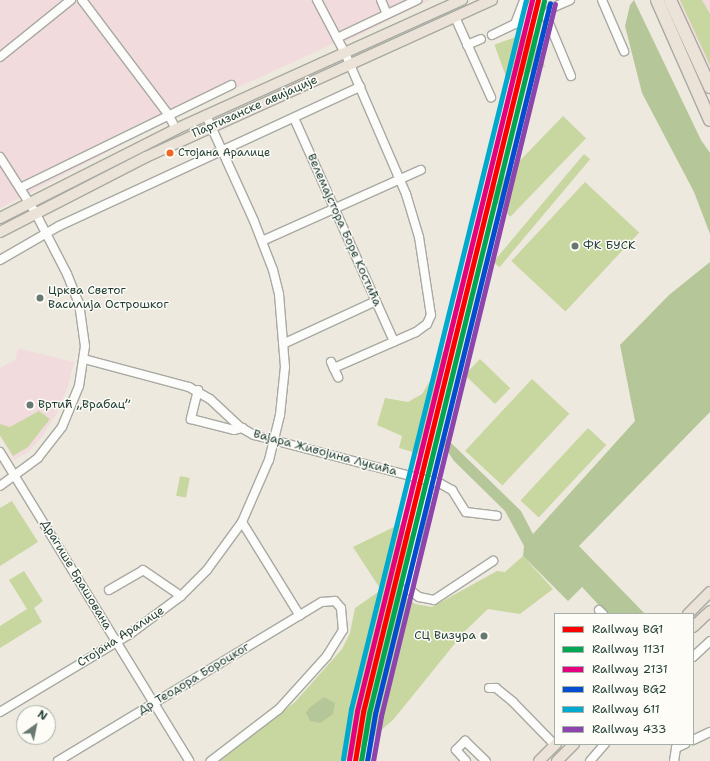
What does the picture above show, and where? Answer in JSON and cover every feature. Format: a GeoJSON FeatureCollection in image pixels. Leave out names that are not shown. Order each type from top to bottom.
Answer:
{"type":"FeatureCollection","features":[{"type":"Feature","properties":{"kind":"highway"},"geometry":{"type":"LineString","coordinates":[[657,0],[710,120]]}},
{"type":"Feature","properties":{"kind":"highway"},"geometry":{"type":"LineString","coordinates":[[670,0],[710,87]]}},
{"type":"Feature","properties":{"kind":"main road","name":"Партизанске авијације"},"geometry":{"type":"LineString","coordinates":[[0,218],[176,129],[462,0]]}},
{"type":"Feature","properties":{"kind":"main road","name":"Партизанске авијације"},"geometry":{"type":"LineString","coordinates":[[0,232],[36,212],[212,126],[492,0]]}},
{"type":"Feature","properties":{"kind":"main road"},"geometry":{"type":"LineString","coordinates":[[689,613],[710,592]]}},
{"type":"Feature","properties":{"kind":"main road"},"geometry":{"type":"LineString","coordinates":[[694,626],[710,611]]}},
{"type":"Feature","properties":{"kind":"main road"},"geometry":{"type":"LineString","coordinates":[[539,761],[555,745]]}},
{"type":"Feature","properties":{"kind":"main road"},"geometry":{"type":"LineString","coordinates":[[557,761],[572,746]]}},
{"type":"Feature","properties":{"kind":"main road"},"geometry":{"type":"LineString","coordinates":[[564,761],[572,746]]}},
{"type":"Feature","properties":{"kind":"street"},"geometry":{"type":"LineString","coordinates":[[0,57],[70,0]]}},
{"type":"Feature","properties":{"kind":"street"},"geometry":{"type":"LineString","coordinates":[[82,0],[168,114],[176,129]]}},
{"type":"Feature","properties":{"kind":"street"},"geometry":{"type":"LineString","coordinates":[[317,0],[345,53],[400,179],[419,237],[431,315],[427,324],[421,329],[394,342],[332,365],[338,377]]}},
{"type":"Feature","properties":{"kind":"street"},"geometry":{"type":"LineString","coordinates":[[380,0],[387,14]]}},
{"type":"Feature","properties":{"kind":"street"},"geometry":{"type":"LineString","coordinates":[[337,38],[417,0]]}},
{"type":"Feature","properties":{"kind":"street"},"geometry":{"type":"LineString","coordinates":[[492,35],[515,24],[524,0]]}},
{"type":"Feature","properties":{"kind":"street"},"geometry":{"type":"LineString","coordinates":[[570,0],[552,8],[546,16],[571,76]]}},
{"type":"Feature","properties":{"kind":"street"},"geometry":{"type":"LineString","coordinates":[[602,0],[624,50]]}},
{"type":"Feature","properties":{"kind":"street"},"geometry":{"type":"LineString","coordinates":[[455,17],[491,97]]}},
{"type":"Feature","properties":{"kind":"street"},"geometry":{"type":"LineString","coordinates":[[467,45],[481,39]]}},
{"type":"Feature","properties":{"kind":"street"},"geometry":{"type":"LineString","coordinates":[[20,188],[168,114],[231,85]]}},
{"type":"Feature","properties":{"kind":"street"},"geometry":{"type":"LineString","coordinates":[[0,260],[47,233],[222,149],[360,88]]}},
{"type":"Feature","properties":{"kind":"street","name":"Стојана Аралице"},"geometry":{"type":"LineString","coordinates":[[0,712],[117,642],[159,615],[181,596],[207,570],[242,522],[262,480],[275,441],[282,409],[285,343],[277,282],[262,241],[212,126],[206,116]]}},
{"type":"Feature","properties":{"kind":"street","name":"Велемајстора Боре Костића"},"geometry":{"type":"LineString","coordinates":[[294,118],[336,208],[394,342]]}},
{"type":"Feature","properties":{"kind":"street"},"geometry":{"type":"LineString","coordinates":[[0,159],[36,212],[79,303],[83,324],[84,360],[78,390],[62,427],[42,454],[0,486]]}},
{"type":"Feature","properties":{"kind":"street"},"geometry":{"type":"LineString","coordinates":[[262,241],[421,170]]}},
{"type":"Feature","properties":{"kind":"street"},"geometry":{"type":"LineString","coordinates":[[285,343],[376,301]]}},
{"type":"Feature","properties":{"kind":"street","name":"Вајара Живојина Лукића"},"geometry":{"type":"LineString","coordinates":[[84,360],[198,390],[243,428],[275,441],[430,481],[452,490],[468,513],[497,516]]}},
{"type":"Feature","properties":{"kind":"street"},"geometry":{"type":"LineString","coordinates":[[198,390],[191,419],[234,430],[243,428]]}},
{"type":"Feature","properties":{"kind":"street","name":"Драгише Брашована"},"geometry":{"type":"LineString","coordinates":[[0,452],[189,761]]}},
{"type":"Feature","properties":{"kind":"street"},"geometry":{"type":"LineString","coordinates":[[430,481],[408,582],[412,590],[419,597],[434,600],[493,561]]}},
{"type":"Feature","properties":{"kind":"street"},"geometry":{"type":"LineString","coordinates":[[242,522],[300,616]]}},
{"type":"Feature","properties":{"kind":"street"},"geometry":{"type":"LineString","coordinates":[[110,590],[143,570],[181,596]]}},
{"type":"Feature","properties":{"kind":"street","name":"Др Теодора Бороцког"},"geometry":{"type":"LineString","coordinates":[[58,761],[300,616],[331,599],[341,608],[343,623],[341,636],[327,656],[279,709],[211,761]]}},
{"type":"Feature","properties":{"kind":"street"},"geometry":{"type":"LineString","coordinates":[[694,656],[710,641]]}},
{"type":"Feature","properties":{"kind":"street"},"geometry":{"type":"LineString","coordinates":[[489,688],[496,688],[513,702],[554,742]]}},
{"type":"Feature","properties":{"kind":"street"},"geometry":{"type":"LineString","coordinates":[[694,740],[710,732]]}},
{"type":"Feature","properties":{"kind":"street"},"geometry":{"type":"LineString","coordinates":[[466,761],[456,750],[465,741],[486,761]]}},
{"type":"Feature","properties":{"kind":"street"},"geometry":{"type":"LineString","coordinates":[[590,761],[604,745]]}},
{"type":"Feature","properties":{"kind":"street"},"geometry":{"type":"LineString","coordinates":[[674,761],[676,748],[683,745]]}},
{"type":"Feature","properties":{"kind":"shaded area"},"geometry":{"type":"Polygon","coordinates":[[[0,0],[430,0],[341,44],[339,41],[182,113],[0,208],[0,0]]]}},
{"type":"Feature","properties":{"kind":"shaded area"},"geometry":{"type":"Polygon","coordinates":[[[677,0],[710,0],[710,72],[677,0]]]}},
{"type":"Feature","properties":{"kind":"shaded area","name":"Вртић „Врабац”"},"geometry":{"type":"Polygon","coordinates":[[[18,348],[74,362],[68,386],[57,413],[42,437],[28,452],[14,460],[0,436],[0,368],[15,360],[18,348]]]}},
{"type":"Feature","properties":{"kind":"green space"},"geometry":{"type":"Polygon","coordinates":[[[634,0],[701,140],[710,153],[710,234],[694,192],[642,93],[625,26],[630,5],[634,0]]]}},
{"type":"Feature","properties":{"kind":"green space"},"geometry":{"type":"Polygon","coordinates":[[[680,0],[702,0],[710,14],[710,65],[680,0]]]}},
{"type":"Feature","properties":{"kind":"green space"},"geometry":{"type":"Polygon","coordinates":[[[532,31],[545,67],[507,80],[494,45],[532,31]]]}},
{"type":"Feature","properties":{"kind":"green space"},"geometry":{"type":"Polygon","coordinates":[[[563,116],[586,138],[510,217],[487,194],[563,116]]]}},
{"type":"Feature","properties":{"kind":"green space"},"geometry":{"type":"Polygon","coordinates":[[[584,154],[590,159],[499,267],[493,262],[584,154]]]}},
{"type":"Feature","properties":{"kind":"green space","name":"ФК БУСК"},"geometry":{"type":"Polygon","coordinates":[[[585,182],[639,232],[565,311],[511,261],[585,182]]]}},
{"type":"Feature","properties":{"kind":"green space"},"geometry":{"type":"Polygon","coordinates":[[[710,262],[710,412],[579,546],[644,613],[606,613],[582,587],[568,601],[523,556],[524,546],[505,511],[454,461],[444,446],[446,438],[521,511],[533,534],[635,421],[620,345],[669,295],[710,262]]]}},
{"type":"Feature","properties":{"kind":"green space"},"geometry":{"type":"Polygon","coordinates":[[[452,340],[423,455],[399,448],[402,436],[377,425],[385,398],[408,402],[422,394],[433,376],[438,356],[444,351],[446,341],[452,340]]]}},
{"type":"Feature","properties":{"kind":"green space"},"geometry":{"type":"Polygon","coordinates":[[[480,359],[510,388],[495,404],[465,375],[480,359]]]}},
{"type":"Feature","properties":{"kind":"green space"},"geometry":{"type":"Polygon","coordinates":[[[532,379],[569,414],[502,485],[465,451],[532,379]]]}},
{"type":"Feature","properties":{"kind":"green space"},"geometry":{"type":"Polygon","coordinates":[[[39,411],[50,419],[28,447],[13,456],[0,435],[0,424],[10,427],[39,411]]]}},
{"type":"Feature","properties":{"kind":"green space"},"geometry":{"type":"Polygon","coordinates":[[[588,428],[606,445],[539,517],[520,500],[588,428]]]}},
{"type":"Feature","properties":{"kind":"green space"},"geometry":{"type":"Polygon","coordinates":[[[180,476],[190,478],[186,498],[176,496],[180,476]]]}},
{"type":"Feature","properties":{"kind":"green space"},"geometry":{"type":"Polygon","coordinates":[[[12,501],[38,542],[0,566],[0,508],[12,501]]]}},
{"type":"Feature","properties":{"kind":"green space"},"geometry":{"type":"Polygon","coordinates":[[[400,524],[411,537],[400,580],[405,597],[415,604],[432,607],[497,571],[505,572],[523,556],[553,589],[520,614],[488,609],[465,631],[393,720],[345,761],[220,761],[295,702],[342,649],[350,633],[355,608],[381,590],[353,547],[400,524]]]}},
{"type":"Feature","properties":{"kind":"green space"},"geometry":{"type":"Polygon","coordinates":[[[24,571],[43,601],[34,608],[42,622],[0,648],[0,626],[27,609],[9,580],[24,571]]]}},
{"type":"Feature","properties":{"kind":"green space"},"geometry":{"type":"Polygon","coordinates":[[[324,697],[335,703],[333,714],[320,723],[310,721],[306,713],[309,708],[324,697]]]}},
{"type":"Feature","properties":{"kind":"rail line","name":"611"},"geometry":{"type":"LineString","coordinates":[[343,759],[351,709],[526,0]]}},
{"type":"Feature","properties":{"kind":"rail line","name":"2131"},"geometry":{"type":"LineString","coordinates":[[349,760],[357,711],[532,0]]}},
{"type":"Feature","properties":{"kind":"rail line","name":"BG1"},"geometry":{"type":"LineString","coordinates":[[355,761],[363,712],[538,0]]}},
{"type":"Feature","properties":{"kind":"rail line","name":"1131"},"geometry":{"type":"LineString","coordinates":[[361,761],[369,713],[544,1]]}},
{"type":"Feature","properties":{"kind":"rail line","name":"BG2"},"geometry":{"type":"LineString","coordinates":[[367,761],[375,714],[550,3]]}},
{"type":"Feature","properties":{"kind":"rail line","name":"433"},"geometry":{"type":"LineString","coordinates":[[373,761],[381,716],[555,4]]}},
{"type":"Feature","properties":{"kind":"place","name":"Стојана Аралице"},"geometry":{"type":"Point","coordinates":[170,153]}},
{"type":"Feature","properties":{"kind":"place","name":"ФК БУСК"},"geometry":{"type":"Point","coordinates":[575,246]}},
{"type":"Feature","properties":{"kind":"place","name":"Црква Светог Василија Острошког"},"geometry":{"type":"Point","coordinates":[40,298]}},
{"type":"Feature","properties":{"kind":"place","name":"Вртић „Врабац”"},"geometry":{"type":"Point","coordinates":[30,405]}},
{"type":"Feature","properties":{"kind":"place","name":"СЦ Визура"},"geometry":{"type":"Point","coordinates":[484,636]}}]}
